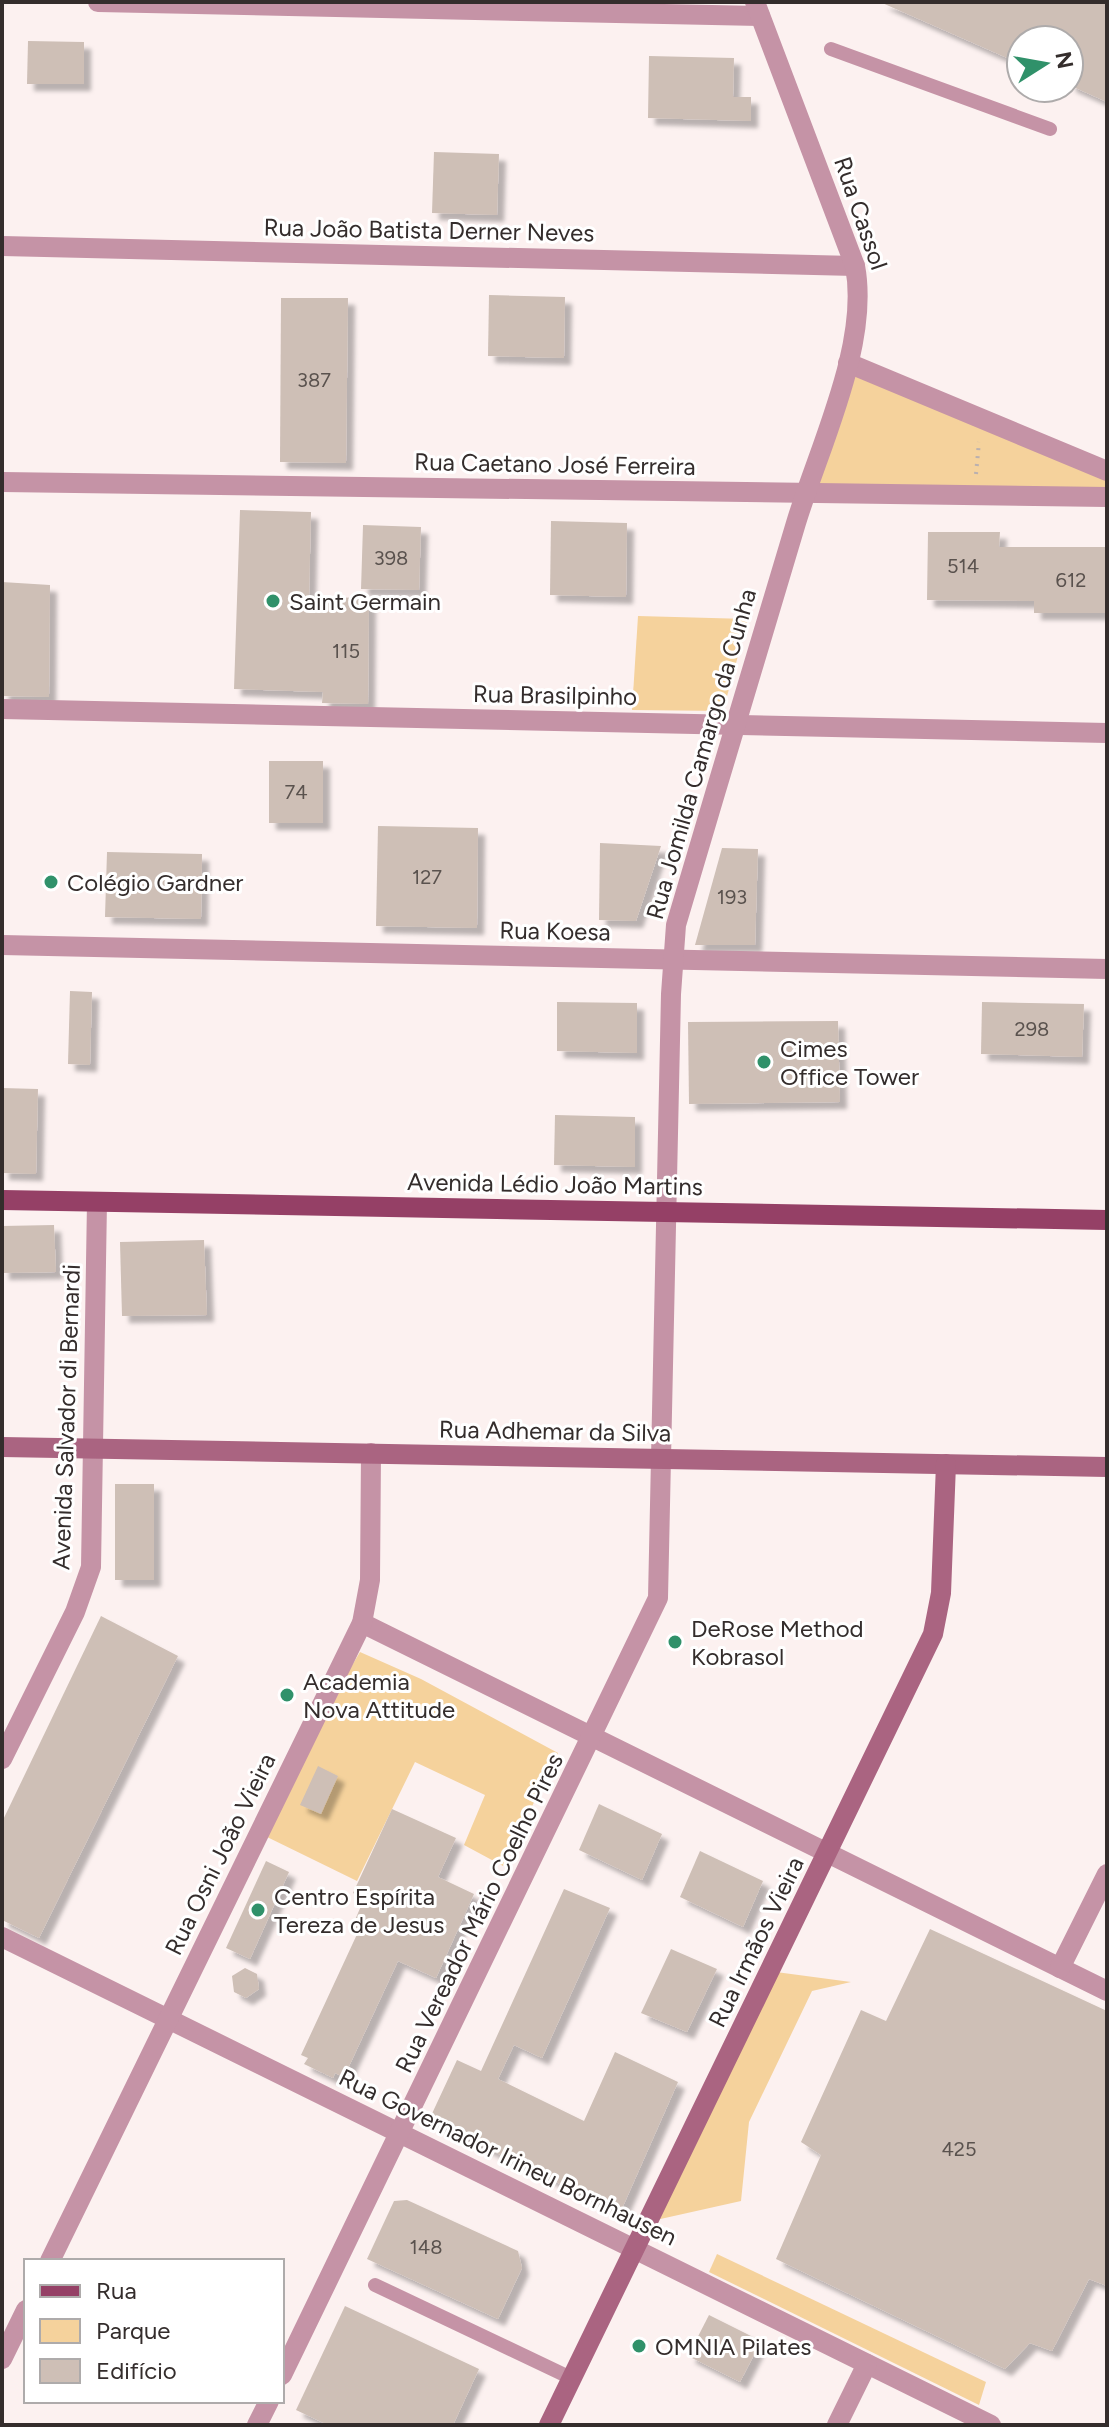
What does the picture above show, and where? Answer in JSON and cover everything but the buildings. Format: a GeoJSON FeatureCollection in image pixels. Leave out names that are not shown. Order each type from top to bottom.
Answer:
{"type":"FeatureCollection","features":[{"type":"Feature","properties":{"kind":"main road","name":"Avenida Lédio João Martins"},"geometry":{"type":"LineString","coordinates":[[2,1200],[1107,1220]]}},
{"type":"Feature","properties":{"kind":"main road","name":"Rua Adhemar da Silva"},"geometry":{"type":"LineString","coordinates":[[2,1447],[1107,1467]]}},
{"type":"Feature","properties":{"kind":"main road","name":"Rua Irmãos Vieira"},"geometry":{"type":"LineString","coordinates":[[549,2425],[829,1854],[933,1634],[941,1593],[946,1464]]}},
{"type":"Feature","properties":{"kind":"street"},"geometry":{"type":"LineString","coordinates":[[98,2],[758,9]]}},
{"type":"Feature","properties":{"kind":"street","name":"Rua Cassol"},"geometry":{"type":"LineString","coordinates":[[758,9],[855,266],[860,311],[848,363]]}},
{"type":"Feature","properties":{"kind":"street","name":"Rua João Batista Derner Neves"},"geometry":{"type":"LineString","coordinates":[[2,246],[855,266]]}},
{"type":"Feature","properties":{"kind":"street"},"geometry":{"type":"LineString","coordinates":[[848,363],[1107,471]]}},
{"type":"Feature","properties":{"kind":"street","name":"Rua Jomilda Camargo da Cunha"},"geometry":{"type":"LineString","coordinates":[[664,1459],[672,960],[676,925],[805,494],[848,363]]}},
{"type":"Feature","properties":{"kind":"street","name":"Rua Caetano José Ferreira"},"geometry":{"type":"LineString","coordinates":[[2,482],[1107,497]]}},
{"type":"Feature","properties":{"kind":"street","name":"Rua Brasilpinho"},"geometry":{"type":"LineString","coordinates":[[2,709],[1107,733]]}},
{"type":"Feature","properties":{"kind":"street","name":"Rua Koesa"},"geometry":{"type":"LineString","coordinates":[[2,945],[1107,969]]}},
{"type":"Feature","properties":{"kind":"street","name":"Avenida Salvador di Bernardi"},"geometry":{"type":"LineString","coordinates":[[2,1759],[85,1589],[91,1567],[97,1202]]}},
{"type":"Feature","properties":{"kind":"street","name":"Rua Osni João Vieira"},"geometry":{"type":"LineString","coordinates":[[51,2259],[362,1623],[370,1580],[371,1453]]}},
{"type":"Feature","properties":{"kind":"street","name":"Rua Vereador Mário Coelho Pires"},"geometry":{"type":"LineString","coordinates":[[284,2371],[593,1738],[658,1598],[664,1459]]}},
{"type":"Feature","properties":{"kind":"street"},"geometry":{"type":"LineString","coordinates":[[362,1623],[1107,1991]]}},
{"type":"Feature","properties":{"kind":"street"},"geometry":{"type":"LineString","coordinates":[[1060,1968],[1107,1874]]}},
{"type":"Feature","properties":{"kind":"street","name":"Rua Governador Irineu Bornhausen"},"geometry":{"type":"LineString","coordinates":[[2,1937],[991,2425]]}},
{"type":"Feature","properties":{"kind":"street"},"geometry":{"type":"LineString","coordinates":[[2,2359],[24,2314]]}},
{"type":"Feature","properties":{"kind":"street"},"geometry":{"type":"LineString","coordinates":[[837,2425],[867,2364]]}},
{"type":"Feature","properties":{"kind":"street"},"geometry":{"type":"LineString","coordinates":[[257,2425],[268,2403]]}},
{"type":"Feature","properties":{"kind":"lane"},"geometry":{"type":"LineString","coordinates":[[831,49],[1050,129]]}},
{"type":"Feature","properties":{"kind":"lane"},"geometry":{"type":"LineString","coordinates":[[375,2285],[571,2378]]}},
{"type":"Feature","properties":{"kind":"path"},"geometry":{"type":"LineString","coordinates":[[974,496],[981,419]]}},
{"type":"Feature","properties":{"kind":"green space"},"geometry":{"type":"Polygon","coordinates":[[[851,373],[1107,479],[1107,489],[819,485],[851,373]]]}},
{"type":"Feature","properties":{"kind":"green space"},"geometry":{"type":"Polygon","coordinates":[[[638,616],[748,619],[723,711],[632,710],[638,616]]]}},
{"type":"Feature","properties":{"kind":"green space"},"geometry":{"type":"Polygon","coordinates":[[[360,1652],[421,1679],[558,1753],[503,1866],[464,1845],[485,1795],[415,1762],[357,1881],[265,1836],[332,1699],[360,1652]]]}},
{"type":"Feature","properties":{"kind":"green space"},"geometry":{"type":"Polygon","coordinates":[[[776,1972],[851,1982],[812,1991],[749,2122],[741,2201],[656,2220],[776,1972]]]}},
{"type":"Feature","properties":{"kind":"green space"},"geometry":{"type":"Polygon","coordinates":[[[717,2254],[986,2382],[979,2405],[709,2272],[717,2254]]]}},
{"type":"Feature","properties":{"kind":"place","name":"Saint Germain"},"geometry":{"type":"Point","coordinates":[273,601]}},
{"type":"Feature","properties":{"kind":"place","name":"Colégio Gardner"},"geometry":{"type":"Point","coordinates":[51,882]}},
{"type":"Feature","properties":{"kind":"place","name":"Cimes Office Tower"},"geometry":{"type":"Point","coordinates":[764,1062]}},
{"type":"Feature","properties":{"kind":"place","name":"DeRose Method Kobrasol"},"geometry":{"type":"Point","coordinates":[675,1642]}},
{"type":"Feature","properties":{"kind":"place","name":"Academia Nova Attitude"},"geometry":{"type":"Point","coordinates":[287,1695]}},
{"type":"Feature","properties":{"kind":"place","name":"Centro Espírita Tereza de Jesus"},"geometry":{"type":"Point","coordinates":[258,1910]}},
{"type":"Feature","properties":{"kind":"place","name":"OMNIA Pilates"},"geometry":{"type":"Point","coordinates":[639,2346]}}]}
